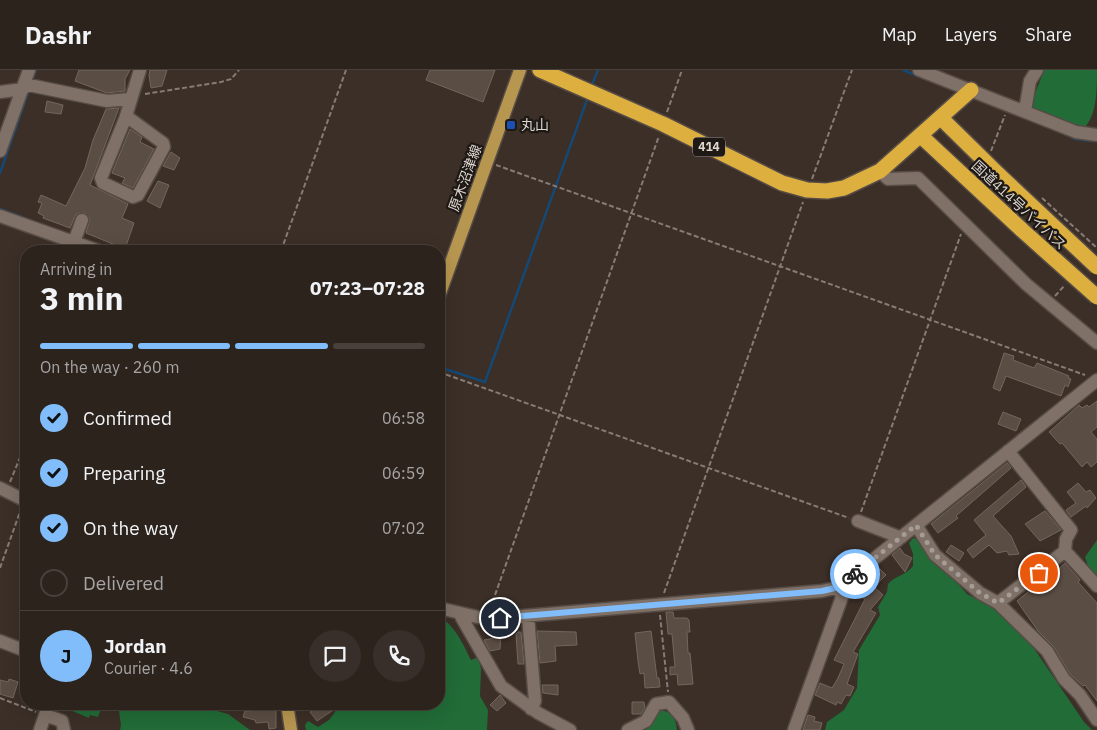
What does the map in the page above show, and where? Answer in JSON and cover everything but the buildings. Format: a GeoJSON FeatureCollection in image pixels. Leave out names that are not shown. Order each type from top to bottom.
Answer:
{"type":"FeatureCollection","features":[{"type":"Feature","properties":{"kind":"highway","name":"414"},"geometry":{"type":"LineString","coordinates":[[540,70],[663,124],[782,183],[807,190],[827,191],[844,188],[880,171],[971,90]]}},
{"type":"Feature","properties":{"kind":"highway","name":"国道414号バイパス"},"geometry":{"type":"LineString","coordinates":[[941,118],[1097,267]]}},
{"type":"Feature","properties":{"kind":"highway","name":"国道414号バイパス"},"geometry":{"type":"LineString","coordinates":[[921,136],[1097,297]]}},
{"type":"Feature","properties":{"kind":"main road","name":"原木沼津線"},"geometry":{"type":"LineString","coordinates":[[445,279],[520,70]]}},
{"type":"Feature","properties":{"kind":"main road"},"geometry":{"type":"LineString","coordinates":[[288,710],[291,730]]}},
{"type":"Feature","properties":{"kind":"street"},"geometry":{"type":"LineString","coordinates":[[0,151],[29,70]]}},
{"type":"Feature","properties":{"kind":"street"},"geometry":{"type":"LineString","coordinates":[[126,116],[163,143],[164,147],[138,195],[133,197],[103,184],[101,178],[126,116],[140,70]]}},
{"type":"Feature","properties":{"kind":"street"},"geometry":{"type":"LineString","coordinates":[[919,70],[1076,132],[1097,135]]}},
{"type":"Feature","properties":{"kind":"street"},"geometry":{"type":"LineString","coordinates":[[1025,111],[1030,82],[1037,70]]}},
{"type":"Feature","properties":{"kind":"street"},"geometry":{"type":"LineString","coordinates":[[0,92],[24,86],[107,102],[130,99]]}},
{"type":"Feature","properties":{"kind":"street"},"geometry":{"type":"LineString","coordinates":[[880,171],[888,179],[918,178],[1026,284],[1097,343]]}},
{"type":"Feature","properties":{"kind":"street"},"geometry":{"type":"LineString","coordinates":[[0,216],[82,245]]}},
{"type":"Feature","properties":{"kind":"street"},"geometry":{"type":"LineString","coordinates":[[74,242],[82,220]]}},
{"type":"Feature","properties":{"kind":"street"},"geometry":{"type":"LineString","coordinates":[[445,610],[486,619],[822,591],[839,587],[1093,383]]}},
{"type":"Feature","properties":{"kind":"street"},"geometry":{"type":"LineString","coordinates":[[1008,451],[1071,530],[1066,539],[1066,551],[1097,586]]}},
{"type":"Feature","properties":{"kind":"street"},"geometry":{"type":"LineString","coordinates":[[3,489],[20,498]]}},
{"type":"Feature","properties":{"kind":"street"},"geometry":{"type":"LineString","coordinates":[[858,521],[899,538]]}},
{"type":"Feature","properties":{"kind":"street"},"geometry":{"type":"LineString","coordinates":[[916,525],[935,555],[980,593],[998,603],[1047,651],[1064,680],[1080,695],[1097,720]]}},
{"type":"Feature","properties":{"kind":"street"},"geometry":{"type":"LineString","coordinates":[[998,603],[1066,551]]}},
{"type":"Feature","properties":{"kind":"street"},"geometry":{"type":"LineString","coordinates":[[794,730],[842,597],[839,587]]}},
{"type":"Feature","properties":{"kind":"street"},"geometry":{"type":"LineString","coordinates":[[459,613],[501,686],[531,709],[570,730]]}},
{"type":"Feature","properties":{"kind":"street"},"geometry":{"type":"LineString","coordinates":[[528,616],[535,701],[531,709]]}},
{"type":"Feature","properties":{"kind":"street"},"geometry":{"type":"LineString","coordinates":[[0,641],[20,649]]}},
{"type":"Feature","properties":{"kind":"street"},"geometry":{"type":"LineString","coordinates":[[628,730],[646,721],[656,704],[669,702],[683,718],[688,730]]}},
{"type":"Feature","properties":{"kind":"street"},"geometry":{"type":"LineString","coordinates":[[40,730],[47,710]]}},
{"type":"Feature","properties":{"kind":"street"},"geometry":{"type":"LineString","coordinates":[[48,710],[62,720],[64,730]]}},
{"type":"Feature","properties":{"kind":"path"},"geometry":{"type":"LineString","coordinates":[[130,99],[145,94],[221,82],[231,79],[239,70]]}},
{"type":"Feature","properties":{"kind":"path"},"geometry":{"type":"LineString","coordinates":[[283,245],[346,70]]}},
{"type":"Feature","properties":{"kind":"path"},"geometry":{"type":"LineString","coordinates":[[486,619],[682,70]]}},
{"type":"Feature","properties":{"kind":"path"},"geometry":{"type":"LineString","coordinates":[[669,702],[659,605],[807,190],[852,70]]}},
{"type":"Feature","properties":{"kind":"path"},"geometry":{"type":"LineString","coordinates":[[991,151],[1009,104]]}},
{"type":"Feature","properties":{"kind":"path"},"geometry":{"type":"LineString","coordinates":[[487,162],[930,320],[1093,383]]}},
{"type":"Feature","properties":{"kind":"path"},"geometry":{"type":"LineString","coordinates":[[1040,196],[1097,248]]}},
{"type":"Feature","properties":{"kind":"path"},"geometry":{"type":"LineString","coordinates":[[445,374],[858,521],[965,224]]}},
{"type":"Feature","properties":{"kind":"path"},"geometry":{"type":"LineString","coordinates":[[3,489],[20,455]]}},
{"type":"Feature","properties":{"kind":"path"},"geometry":{"type":"LineString","coordinates":[[0,568],[20,514]]}},
{"type":"Feature","properties":{"kind":"path"},"geometry":{"type":"LineString","coordinates":[[0,698],[20,703]]}},
{"type":"Feature","properties":{"kind":"green space"},"geometry":{"type":"Polygon","coordinates":[[[1044,70],[1097,70],[1094,110],[1088,124],[1083,129],[1032,109],[1033,99],[1044,70]]]}},
{"type":"Feature","properties":{"kind":"green space"},"geometry":{"type":"Polygon","coordinates":[[[913,538],[919,539],[967,594],[994,608],[1029,641],[1084,722],[1092,730],[825,730],[827,722],[844,710],[857,688],[859,650],[880,615],[878,607],[887,592],[888,584],[913,566],[913,554],[909,543],[913,538]]]}},
{"type":"Feature","properties":{"kind":"green space"},"geometry":{"type":"Polygon","coordinates":[[[1097,540],[1097,576],[1088,566],[1085,557],[1097,540]]]}},
{"type":"Feature","properties":{"kind":"green space"},"geometry":{"type":"Polygon","coordinates":[[[445,620],[462,641],[471,660],[478,657],[481,669],[480,696],[488,710],[487,730],[306,730],[305,725],[308,721],[318,727],[329,720],[336,710],[445,710],[445,620]]]}},
{"type":"Feature","properties":{"kind":"green space"},"geometry":{"type":"Polygon","coordinates":[[[70,710],[101,710],[98,717],[90,715],[89,718],[70,710]]]}},
{"type":"Feature","properties":{"kind":"green space"},"geometry":{"type":"Polygon","coordinates":[[[119,710],[213,710],[228,714],[250,730],[120,730],[119,710]]]}},
{"type":"Feature","properties":{"kind":"green space"},"geometry":{"type":"Polygon","coordinates":[[[659,710],[667,712],[672,716],[676,722],[677,730],[646,730],[659,710]]]}},
{"type":"Feature","properties":{"kind":"waterway"},"geometry":{"type":"LineString","coordinates":[[32,80],[36,70]]}},
{"type":"Feature","properties":{"kind":"waterway"},"geometry":{"type":"LineString","coordinates":[[591,87],[598,70]]}},
{"type":"Feature","properties":{"kind":"waterway"},"geometry":{"type":"LineString","coordinates":[[903,70],[918,76]]}},
{"type":"Feature","properties":{"kind":"waterway"},"geometry":{"type":"LineString","coordinates":[[0,173],[29,90]]}},
{"type":"Feature","properties":{"kind":"waterway"},"geometry":{"type":"LineString","coordinates":[[445,369],[485,382],[588,97]]}},
{"type":"Feature","properties":{"kind":"waterway"},"geometry":{"type":"LineString","coordinates":[[1065,134],[1075,139],[1093,141]]}},
{"type":"Feature","properties":{"kind":"waterway"},"geometry":{"type":"LineString","coordinates":[[0,209],[27,219]]}},
{"type":"Feature","properties":{"kind":"way so far"},"geometry":{"type":"LineString","coordinates":[[855,574],[916,525],[935,555],[980,593],[998,603],[1039,573]]}},
{"type":"Feature","properties":{"kind":"place","name":"丸山"},"geometry":{"type":"Point","coordinates":[511,125]}},
{"type":"Feature","properties":{"kind":"route"},"geometry":{"type":"LineString","coordinates":[[500,618],[822,591],[839,587],[855,574]]}}]}
